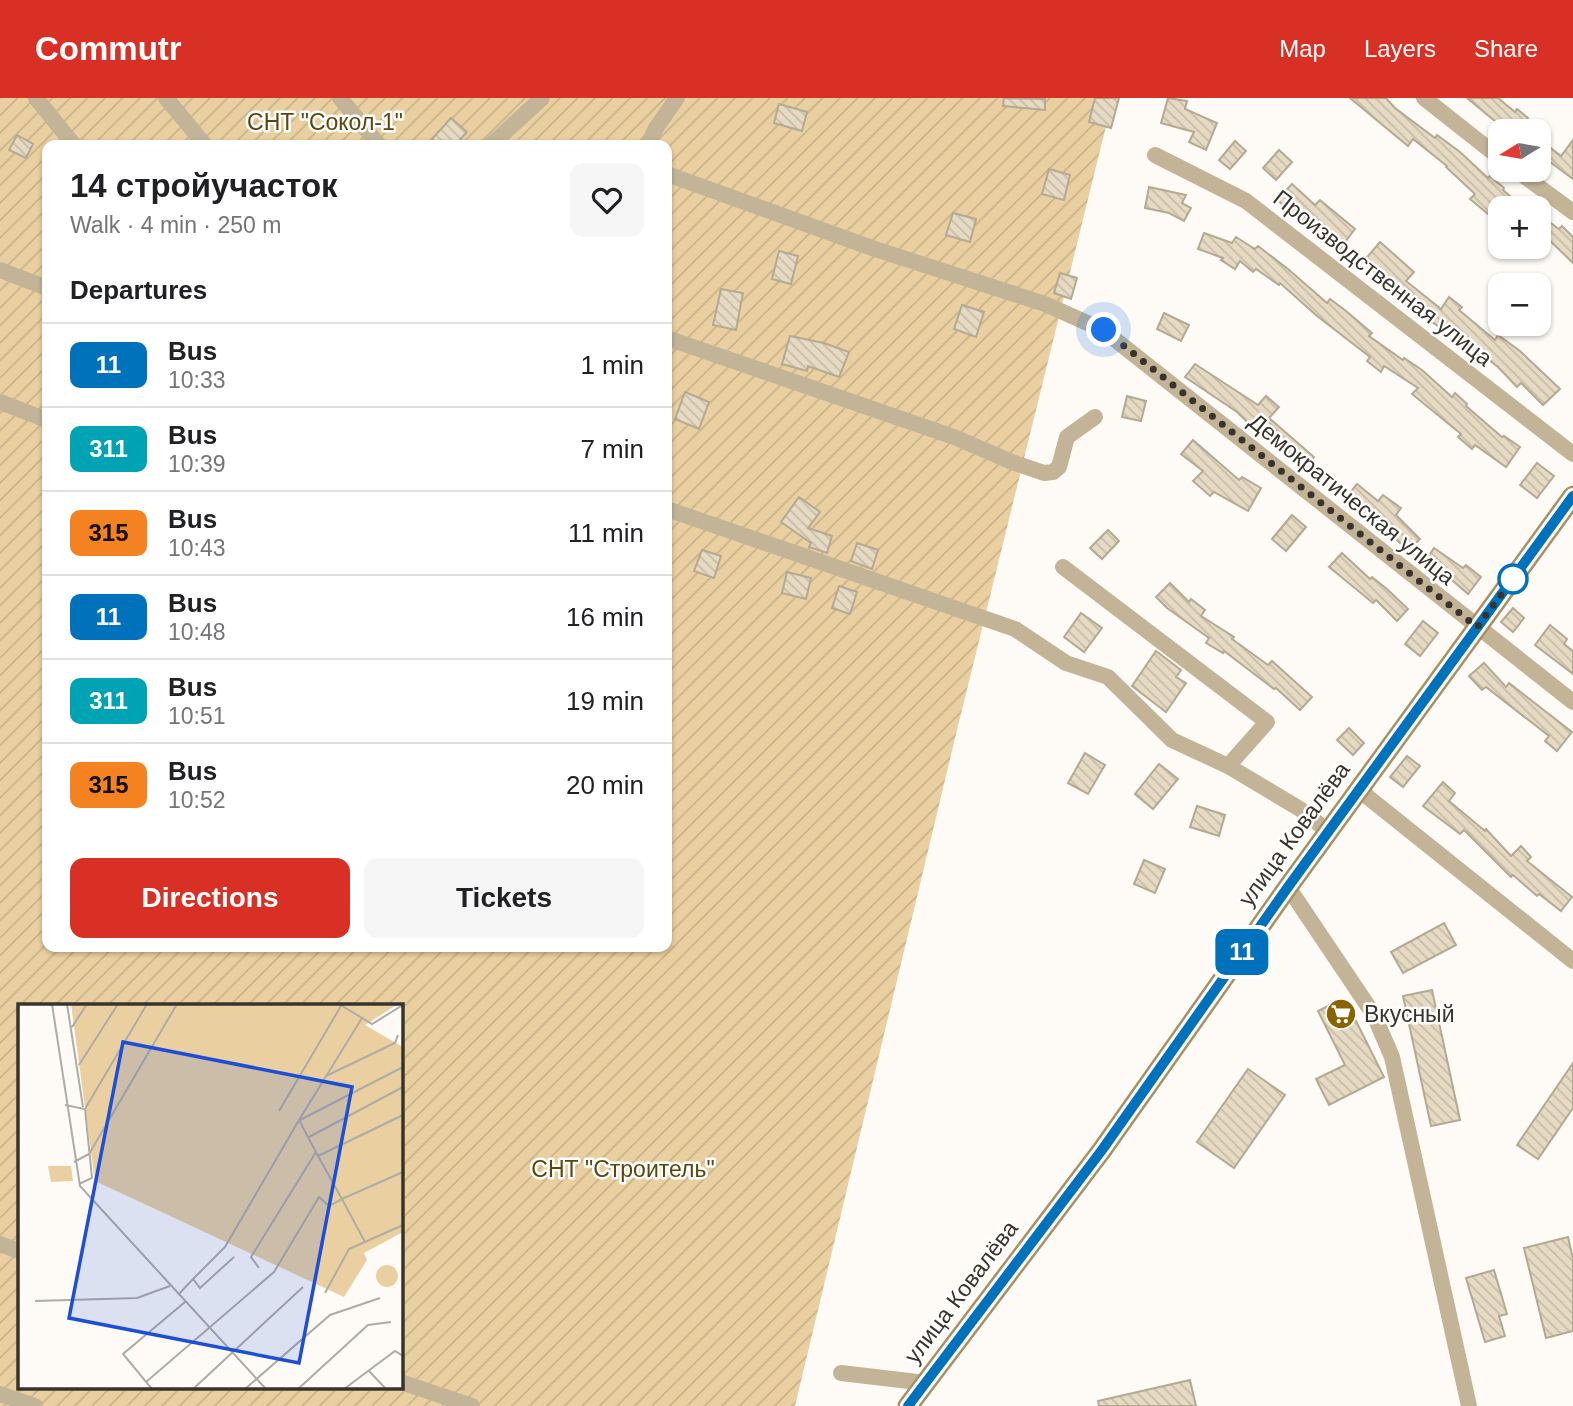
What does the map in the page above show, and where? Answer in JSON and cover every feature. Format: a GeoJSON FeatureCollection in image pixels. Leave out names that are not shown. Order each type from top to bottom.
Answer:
{"type":"FeatureCollection","features":[{"type":"Feature","properties":{"kind":"street"},"geometry":{"type":"LineString","coordinates":[[36,98],[70,140]]}},
{"type":"Feature","properties":{"kind":"street"},"geometry":{"type":"LineString","coordinates":[[166,98],[201,140]]}},
{"type":"Feature","properties":{"kind":"street"},"geometry":{"type":"LineString","coordinates":[[340,98],[375,140]]}},
{"type":"Feature","properties":{"kind":"street"},"geometry":{"type":"LineString","coordinates":[[496,140],[542,98]]}},
{"type":"Feature","properties":{"kind":"street"},"geometry":{"type":"LineString","coordinates":[[650,140],[677,98]]}},
{"type":"Feature","properties":{"kind":"street"},"geometry":{"type":"LineString","coordinates":[[1424,98],[1488,149]]}},
{"type":"Feature","properties":{"kind":"street","name":"Производственная улица"},"geometry":{"type":"LineString","coordinates":[[1155,155],[1246,201],[1573,454]]}},
{"type":"Feature","properties":{"kind":"street","name":"Демократическая улица"},"geometry":{"type":"LineString","coordinates":[[672,176],[875,249],[1045,304],[1104,330],[1573,702]]}},
{"type":"Feature","properties":{"kind":"street"},"geometry":{"type":"LineString","coordinates":[[1532,182],[1573,212]]}},
{"type":"Feature","properties":{"kind":"street"},"geometry":{"type":"LineString","coordinates":[[0,270],[42,286]]}},
{"type":"Feature","properties":{"kind":"street"},"geometry":{"type":"LineString","coordinates":[[672,340],[954,437],[1044,473],[1053,472],[1059,467],[1068,438],[1095,417]]}},
{"type":"Feature","properties":{"kind":"street"},"geometry":{"type":"LineString","coordinates":[[0,402],[42,418]]}},
{"type":"Feature","properties":{"kind":"street","name":"улица Ковалёва"},"geometry":{"type":"LineString","coordinates":[[908,1406],[1102,1150],[1288,887],[1573,496]]}},
{"type":"Feature","properties":{"kind":"street"},"geometry":{"type":"LineString","coordinates":[[672,511],[1015,628],[1066,663],[1108,677],[1172,740],[1228,766],[1300,809],[1329,832]]}},
{"type":"Feature","properties":{"kind":"street"},"geometry":{"type":"LineString","coordinates":[[1063,567],[1267,722],[1228,766]]}},
{"type":"Feature","properties":{"kind":"street"},"geometry":{"type":"LineString","coordinates":[[1359,790],[1573,961]]}},
{"type":"Feature","properties":{"kind":"street"},"geometry":{"type":"LineString","coordinates":[[1288,887],[1374,1015],[1392,1057],[1469,1406]]}},
{"type":"Feature","properties":{"kind":"street"},"geometry":{"type":"LineString","coordinates":[[0,1244],[18,1251]]}},
{"type":"Feature","properties":{"kind":"street"},"geometry":{"type":"LineString","coordinates":[[841,1373],[926,1383]]}},
{"type":"Feature","properties":{"kind":"street"},"geometry":{"type":"LineString","coordinates":[[402,1382],[472,1406]]}},
{"type":"Feature","properties":{"kind":"street"},"geometry":{"type":"LineString","coordinates":[[0,1394],[35,1406]]}},
{"type":"Feature","properties":{"kind":"green space","name":"СНТ \"Строитель\""},"geometry":{"type":"Polygon","coordinates":[[[0,98],[1113,98],[957,730],[795,1406],[0,1406],[0,98]]]}},
{"type":"Feature","properties":{"kind":"building"},"geometry":{"type":"Polygon","coordinates":[[[1004,98],[1045,99],[1045,110],[1003,106],[1004,98]]]}},
{"type":"Feature","properties":{"kind":"building"},"geometry":{"type":"Polygon","coordinates":[[[1095,98],[1119,98],[1111,128],[1089,122],[1095,98]]]}},
{"type":"Feature","properties":{"kind":"building"},"geometry":{"type":"Polygon","coordinates":[[[1168,98],[1187,101],[1185,109],[1217,123],[1206,150],[1189,142],[1194,132],[1161,123],[1168,98]]]}},
{"type":"Feature","properties":{"kind":"building"},"geometry":{"type":"Polygon","coordinates":[[[1350,98],[1386,98],[1435,138],[1437,135],[1460,152],[1488,178],[1488,182],[1497,182],[1510,196],[1488,196],[1488,214],[1470,199],[1475,194],[1447,166],[1413,139],[1408,146],[1350,98]]]}},
{"type":"Feature","properties":{"kind":"building"},"geometry":{"type":"Polygon","coordinates":[[[1467,98],[1498,98],[1515,112],[1517,109],[1528,118],[1527,119],[1492,119],[1467,98]]]}},
{"type":"Feature","properties":{"kind":"building"},"geometry":{"type":"Polygon","coordinates":[[[779,104],[807,112],[802,131],[774,123],[779,104]]]}},
{"type":"Feature","properties":{"kind":"building"},"geometry":{"type":"Polygon","coordinates":[[[451,118],[467,132],[460,140],[432,139],[451,118]]]}},
{"type":"Feature","properties":{"kind":"building"},"geometry":{"type":"Polygon","coordinates":[[[17,135],[33,144],[26,158],[9,150],[17,135]]]}},
{"type":"Feature","properties":{"kind":"building"},"geometry":{"type":"Polygon","coordinates":[[[1573,140],[1573,179],[1551,163],[1551,148],[1561,156],[1573,140]]]}},
{"type":"Feature","properties":{"kind":"building"},"geometry":{"type":"Polygon","coordinates":[[[1235,141],[1246,151],[1230,169],[1219,160],[1235,141]]]}},
{"type":"Feature","properties":{"kind":"building"},"geometry":{"type":"Polygon","coordinates":[[[1279,150],[1292,162],[1276,180],[1263,168],[1279,150]]]}},
{"type":"Feature","properties":{"kind":"building"},"geometry":{"type":"Polygon","coordinates":[[[1049,169],[1070,175],[1064,200],[1042,194],[1049,169]]]}},
{"type":"Feature","properties":{"kind":"building"},"geometry":{"type":"Polygon","coordinates":[[[1292,184],[1315,205],[1320,200],[1355,229],[1339,250],[1277,200],[1292,184]]]}},
{"type":"Feature","properties":{"kind":"building"},"geometry":{"type":"Polygon","coordinates":[[[1149,187],[1186,195],[1182,203],[1191,208],[1184,221],[1169,213],[1145,208],[1149,187]]]}},
{"type":"Feature","properties":{"kind":"building"},"geometry":{"type":"Polygon","coordinates":[[[953,213],[976,219],[970,242],[946,235],[953,213]]]}},
{"type":"Feature","properties":{"kind":"building"},"geometry":{"type":"Polygon","coordinates":[[[1551,223],[1559,229],[1562,226],[1573,237],[1573,263],[1551,242],[1551,223]]]}},
{"type":"Feature","properties":{"kind":"building"},"geometry":{"type":"Polygon","coordinates":[[[1204,233],[1232,243],[1236,237],[1255,249],[1258,246],[1327,303],[1330,299],[1346,311],[1372,333],[1369,336],[1422,370],[1452,397],[1455,393],[1502,437],[1520,447],[1506,467],[1475,445],[1472,449],[1458,437],[1461,434],[1412,394],[1418,388],[1384,366],[1381,372],[1367,361],[1370,357],[1280,283],[1279,285],[1256,269],[1253,272],[1240,261],[1235,269],[1221,260],[1223,258],[1198,249],[1204,233]]]}},
{"type":"Feature","properties":{"kind":"building"},"geometry":{"type":"Polygon","coordinates":[[[1380,242],[1414,272],[1406,281],[1441,309],[1449,297],[1462,307],[1459,310],[1488,336],[1495,340],[1499,336],[1520,351],[1560,389],[1543,405],[1521,383],[1517,387],[1498,367],[1447,328],[1445,331],[1394,295],[1380,283],[1383,280],[1363,262],[1380,242]]]}},
{"type":"Feature","properties":{"kind":"building"},"geometry":{"type":"Polygon","coordinates":[[[779,251],[798,256],[791,284],[772,279],[779,251]]]}},
{"type":"Feature","properties":{"kind":"building"},"geometry":{"type":"Polygon","coordinates":[[[1060,273],[1077,278],[1071,299],[1054,293],[1060,273]]]}},
{"type":"Feature","properties":{"kind":"building"},"geometry":{"type":"Polygon","coordinates":[[[721,289],[743,293],[736,330],[713,325],[721,289]]]}},
{"type":"Feature","properties":{"kind":"building"},"geometry":{"type":"Polygon","coordinates":[[[962,305],[984,312],[976,337],[954,329],[962,305]]]}},
{"type":"Feature","properties":{"kind":"building"},"geometry":{"type":"Polygon","coordinates":[[[1164,313],[1189,325],[1181,341],[1157,329],[1164,313]]]}},
{"type":"Feature","properties":{"kind":"building"},"geometry":{"type":"Polygon","coordinates":[[[790,336],[824,343],[849,352],[839,377],[808,366],[807,371],[782,364],[790,336]]]}},
{"type":"Feature","properties":{"kind":"building"},"geometry":{"type":"Polygon","coordinates":[[[1195,364],[1258,405],[1266,396],[1279,407],[1269,418],[1314,457],[1304,469],[1259,429],[1257,431],[1237,412],[1185,377],[1195,364]]]}},
{"type":"Feature","properties":{"kind":"building"},"geometry":{"type":"Polygon","coordinates":[[[685,392],[709,402],[699,429],[675,419],[685,392]]]}},
{"type":"Feature","properties":{"kind":"building"},"geometry":{"type":"Polygon","coordinates":[[[1127,396],[1146,401],[1141,421],[1122,417],[1127,396]]]}},
{"type":"Feature","properties":{"kind":"building"},"geometry":{"type":"Polygon","coordinates":[[[1193,440],[1239,480],[1242,477],[1261,488],[1248,511],[1214,492],[1210,496],[1193,481],[1203,471],[1181,454],[1193,440]]]}},
{"type":"Feature","properties":{"kind":"building"},"geometry":{"type":"Polygon","coordinates":[[[1537,463],[1554,476],[1537,498],[1520,485],[1537,463]]]}},
{"type":"Feature","properties":{"kind":"building"},"geometry":{"type":"Polygon","coordinates":[[[1357,484],[1378,501],[1383,495],[1401,508],[1396,515],[1420,539],[1408,551],[1386,529],[1384,531],[1345,499],[1357,484]]]}},
{"type":"Feature","properties":{"kind":"building"},"geometry":{"type":"Polygon","coordinates":[[[799,497],[820,512],[808,528],[832,536],[827,553],[809,547],[811,543],[781,522],[799,497]]]}},
{"type":"Feature","properties":{"kind":"building"},"geometry":{"type":"Polygon","coordinates":[[[1292,515],[1306,527],[1286,551],[1272,539],[1292,515]]]}},
{"type":"Feature","properties":{"kind":"building"},"geometry":{"type":"Polygon","coordinates":[[[1108,530],[1119,541],[1102,559],[1090,548],[1108,530]]]}},
{"type":"Feature","properties":{"kind":"building"},"geometry":{"type":"Polygon","coordinates":[[[857,543],[878,550],[872,569],[851,561],[857,543]]]}},
{"type":"Feature","properties":{"kind":"building"},"geometry":{"type":"Polygon","coordinates":[[[1434,548],[1463,568],[1466,565],[1481,577],[1468,594],[1444,573],[1437,572],[1424,563],[1434,548]]]}},
{"type":"Feature","properties":{"kind":"building"},"geometry":{"type":"Polygon","coordinates":[[[702,550],[721,556],[714,578],[694,571],[702,550]]]}},
{"type":"Feature","properties":{"kind":"building"},"geometry":{"type":"Polygon","coordinates":[[[1342,553],[1408,609],[1397,621],[1376,600],[1373,603],[1329,567],[1342,553]]]}},
{"type":"Feature","properties":{"kind":"building"},"geometry":{"type":"Polygon","coordinates":[[[787,572],[811,578],[806,599],[782,593],[787,572]]]}},
{"type":"Feature","properties":{"kind":"building"},"geometry":{"type":"Polygon","coordinates":[[[1170,583],[1189,602],[1191,599],[1205,610],[1201,616],[1234,637],[1232,639],[1268,665],[1272,661],[1312,697],[1300,710],[1276,688],[1224,651],[1223,653],[1206,643],[1209,638],[1156,597],[1170,583]]]}},
{"type":"Feature","properties":{"kind":"building"},"geometry":{"type":"Polygon","coordinates":[[[839,586],[857,592],[850,614],[832,608],[839,586]]]}},
{"type":"Feature","properties":{"kind":"building"},"geometry":{"type":"Polygon","coordinates":[[[1513,608],[1524,618],[1513,632],[1501,622],[1513,608]]]}},
{"type":"Feature","properties":{"kind":"building"},"geometry":{"type":"Polygon","coordinates":[[[1081,613],[1102,628],[1084,652],[1064,637],[1081,613]]]}},
{"type":"Feature","properties":{"kind":"building"},"geometry":{"type":"Polygon","coordinates":[[[1423,621],[1438,633],[1420,656],[1405,644],[1423,621]]]}},
{"type":"Feature","properties":{"kind":"building"},"geometry":{"type":"Polygon","coordinates":[[[1550,625],[1567,639],[1564,644],[1573,651],[1573,674],[1535,645],[1550,625]]]}},
{"type":"Feature","properties":{"kind":"building"},"geometry":{"type":"Polygon","coordinates":[[[1156,651],[1181,670],[1176,677],[1186,683],[1166,712],[1132,686],[1156,651]]]}},
{"type":"Feature","properties":{"kind":"building"},"geometry":{"type":"Polygon","coordinates":[[[1484,663],[1506,687],[1509,683],[1572,732],[1557,751],[1545,741],[1549,736],[1486,687],[1482,690],[1469,676],[1484,663]]]}},
{"type":"Feature","properties":{"kind":"building"},"geometry":{"type":"Polygon","coordinates":[[[1349,728],[1364,743],[1353,755],[1337,740],[1349,728]]]}},
{"type":"Feature","properties":{"kind":"building"},"geometry":{"type":"Polygon","coordinates":[[[1085,753],[1105,765],[1088,794],[1068,783],[1085,753]]]}},
{"type":"Feature","properties":{"kind":"building"},"geometry":{"type":"Polygon","coordinates":[[[1407,756],[1420,766],[1403,787],[1390,777],[1407,756]]]}},
{"type":"Feature","properties":{"kind":"building"},"geometry":{"type":"Polygon","coordinates":[[[1159,764],[1178,779],[1153,809],[1135,794],[1159,764]]]}},
{"type":"Feature","properties":{"kind":"building"},"geometry":{"type":"Polygon","coordinates":[[[1443,782],[1455,793],[1449,801],[1485,831],[1486,829],[1511,856],[1521,846],[1531,857],[1527,861],[1572,897],[1561,911],[1539,894],[1537,896],[1513,875],[1511,877],[1464,830],[1460,834],[1423,806],[1443,782]]]}},
{"type":"Feature","properties":{"kind":"building"},"geometry":{"type":"Polygon","coordinates":[[[1197,806],[1225,815],[1219,836],[1190,827],[1197,806]]]}},
{"type":"Feature","properties":{"kind":"building"},"geometry":{"type":"Polygon","coordinates":[[[1144,860],[1165,869],[1155,893],[1134,884],[1144,860]]]}},
{"type":"Feature","properties":{"kind":"building"},"geometry":{"type":"Polygon","coordinates":[[[1444,923],[1456,945],[1403,973],[1391,952],[1444,923]]]}},
{"type":"Feature","properties":{"kind":"building"},"geometry":{"type":"Polygon","coordinates":[[[1432,990],[1460,1120],[1431,1126],[1403,996],[1432,990]]]}},
{"type":"Feature","properties":{"kind":"building"},"geometry":{"type":"Polygon","coordinates":[[[1332,1004],[1334,1010],[1349,1007],[1384,1077],[1329,1105],[1316,1079],[1345,1065],[1318,1011],[1332,1004]]]}},
{"type":"Feature","properties":{"kind":"building"},"geometry":{"type":"Polygon","coordinates":[[[1573,1063],[1573,1108],[1538,1159],[1517,1145],[1573,1063]]]}},
{"type":"Feature","properties":{"kind":"building"},"geometry":{"type":"Polygon","coordinates":[[[1248,1069],[1285,1095],[1234,1168],[1197,1142],[1248,1069]]]}},
{"type":"Feature","properties":{"kind":"building"},"geometry":{"type":"Polygon","coordinates":[[[1568,1237],[1573,1259],[1573,1331],[1546,1338],[1524,1248],[1568,1237]]]}},
{"type":"Feature","properties":{"kind":"building"},"geometry":{"type":"Polygon","coordinates":[[[1494,1270],[1507,1314],[1499,1316],[1505,1336],[1485,1342],[1466,1278],[1494,1270]]]}},
{"type":"Feature","properties":{"kind":"building"},"geometry":{"type":"Polygon","coordinates":[[[1190,1380],[1196,1406],[1099,1406],[1098,1401],[1190,1380]]]}},
{"type":"Feature","properties":{"kind":"bus line","name":"11"},"geometry":{"type":"LineString","coordinates":[[908,1406],[1102,1150],[1288,887],[1573,496]]}},
{"type":"Feature","properties":{"kind":"place","name":"Вкусный"},"geometry":{"type":"Point","coordinates":[1341,1014]}},
{"type":"Feature","properties":{"kind":"route"},"geometry":{"type":"LineString","coordinates":[[1104,330],[1477,627],[1513,579]]}},
{"type":"Feature","properties":{"kind":"park label","name":"СНТ \"Сокол-1\""},"geometry":{"type":"Point","coordinates":[325,122]}}]}
